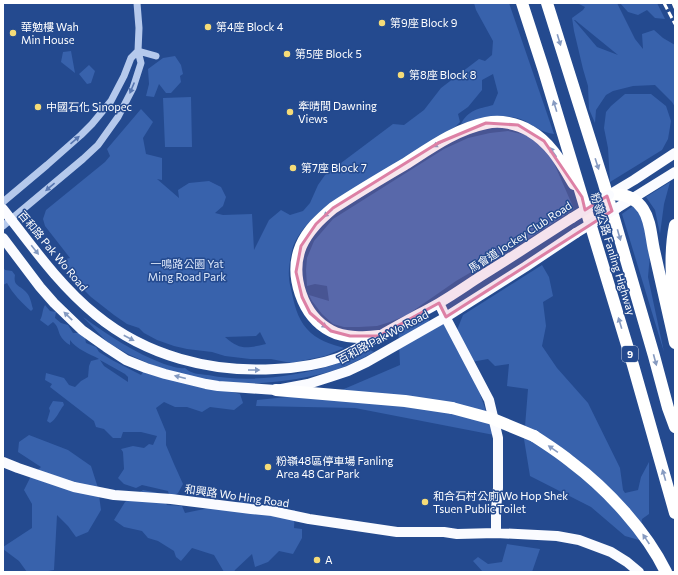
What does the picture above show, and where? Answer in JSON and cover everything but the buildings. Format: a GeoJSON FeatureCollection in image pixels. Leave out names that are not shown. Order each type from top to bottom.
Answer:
{"type":"FeatureCollection","features":[{"type":"Feature","properties":{"kind":"highway","name":"粉嶺公路 Fanling Highway"},"geometry":{"type":"LineString","coordinates":[[522,3],[547,78],[633,365],[675,513]]}},
{"type":"Feature","properties":{"kind":"highway","name":"粉嶺公路 Fanling Highway"},"geometry":{"type":"LineString","coordinates":[[547,3],[604,184],[668,408],[675,427]]}},
{"type":"Feature","properties":{"kind":"highway"},"geometry":{"type":"LineString","coordinates":[[379,336],[350,336],[331,332],[318,322],[310,313],[302,297],[296,272],[297,258],[301,246],[310,230],[333,208],[450,136],[475,126],[494,122],[518,125],[529,130],[544,141],[560,161],[582,197]]}},
{"type":"Feature","properties":{"kind":"highway"},"geometry":{"type":"LineString","coordinates":[[609,195],[621,195],[637,199],[649,222],[675,343]]}},
{"type":"Feature","properties":{"kind":"highway"},"geometry":{"type":"LineString","coordinates":[[675,225],[671,260],[675,311]]}},
{"type":"Feature","properties":{"kind":"highway"},"geometry":{"type":"LineString","coordinates":[[276,390],[405,401],[452,408],[494,419],[534,436],[572,462],[603,488],[644,536],[666,572]]}},
{"type":"Feature","properties":{"kind":"main road","name":"馬會道 Jockey Club Road"},"geometry":{"type":"LineString","coordinates":[[439,303],[675,153]]}},
{"type":"Feature","properties":{"kind":"main road"},"geometry":{"type":"LineString","coordinates":[[446,317],[576,233],[637,199],[675,172]]}},
{"type":"Feature","properties":{"kind":"main road","name":"百和路 Pak Wo Road"},"geometry":{"type":"LineString","coordinates":[[3,208],[7,222],[32,247],[57,277],[96,315],[139,343],[173,357],[208,366],[241,370],[258,370],[295,368],[330,360],[341,357],[439,303]]}},
{"type":"Feature","properties":{"kind":"main road","name":"百和路 Pak Wo Road"},"geometry":{"type":"LineString","coordinates":[[3,238],[54,303],[82,330],[106,347],[126,360],[146,368],[165,374],[218,386],[276,390],[308,384],[348,371],[367,362],[446,317]]}},
{"type":"Feature","properties":{"kind":"main road"},"geometry":{"type":"LineString","coordinates":[[439,303],[489,400],[498,438],[496,533]]}},
{"type":"Feature","properties":{"kind":"main road","name":"和興路 Wo Hing Road"},"geometry":{"type":"LineString","coordinates":[[3,462],[74,487],[114,495],[272,511],[309,519],[397,532],[444,532],[457,534],[496,533],[557,536],[579,540],[610,552],[627,562],[639,572]]}},
{"type":"Feature","properties":{"kind":"street"},"geometry":{"type":"LineString","coordinates":[[7,222],[98,145],[122,110],[135,82],[141,63],[138,52],[139,28],[137,3]]}},
{"type":"Feature","properties":{"kind":"street"},"geometry":{"type":"LineString","coordinates":[[138,52],[156,56]]}},
{"type":"Feature","properties":{"kind":"street"},"geometry":{"type":"LineString","coordinates":[[3,202],[92,124],[110,101],[124,76],[131,58],[138,52]]}},
{"type":"Feature","properties":{"kind":"highlighted area"},"geometry":{"type":"Polygon","coordinates":[[[486,123],[518,125],[544,141],[582,197],[585,210],[607,196],[612,211],[446,317],[439,303],[379,336],[350,336],[331,331],[310,313],[302,297],[296,272],[301,246],[316,224],[333,208],[438,143],[486,123]]]}},
{"type":"Feature","properties":{"kind":"green space","name":"一鳴路公園 Yat Ming Road Park"},"geometry":{"type":"Polygon","coordinates":[[[474,3],[509,3],[554,134],[542,130],[523,120],[508,117],[484,119],[461,124],[470,113],[493,105],[498,93],[493,74],[482,80],[482,90],[468,107],[458,114],[460,122],[455,127],[328,205],[318,213],[300,233],[294,244],[290,260],[289,280],[298,315],[304,325],[315,336],[344,348],[325,356],[291,363],[271,359],[250,359],[225,356],[212,352],[174,346],[157,340],[144,333],[139,328],[127,324],[114,315],[91,297],[78,284],[62,263],[62,260],[70,258],[45,226],[43,219],[46,210],[105,162],[110,156],[107,149],[141,109],[153,122],[143,138],[146,154],[162,158],[162,180],[157,179],[179,198],[178,190],[189,183],[209,181],[221,187],[226,197],[223,206],[215,213],[223,215],[252,214],[254,250],[269,220],[281,210],[290,215],[303,211],[310,203],[318,185],[325,175],[393,124],[404,125],[424,110],[441,88],[479,59],[485,61],[492,55],[493,41],[476,10],[474,3]],[[260,332],[256,336],[225,337],[235,345],[244,347],[254,347],[266,344],[260,332]]]}},
{"type":"Feature","properties":{"kind":"green space"},"geometry":{"type":"Polygon","coordinates":[[[577,3],[617,3],[635,39],[643,49],[642,34],[654,30],[663,38],[675,45],[675,107],[655,85],[633,86],[613,91],[606,95],[596,110],[595,123],[589,109],[588,86],[572,18],[585,7],[577,3]],[[575,20],[597,47],[618,55],[575,20]]]}},
{"type":"Feature","properties":{"kind":"green space"},"geometry":{"type":"Polygon","coordinates":[[[620,3],[657,3],[665,19],[655,18],[647,10],[638,15],[628,12],[620,3]]]}},
{"type":"Feature","properties":{"kind":"green space"},"geometry":{"type":"Polygon","coordinates":[[[71,51],[75,73],[61,62],[63,52],[71,51]]]}},
{"type":"Feature","properties":{"kind":"green space"},"geometry":{"type":"Polygon","coordinates":[[[175,56],[181,65],[183,74],[180,76],[181,82],[171,93],[166,93],[159,84],[154,97],[146,96],[149,84],[148,69],[163,58],[175,56]]]}},
{"type":"Feature","properties":{"kind":"green space"},"geometry":{"type":"Polygon","coordinates":[[[89,65],[95,71],[91,83],[87,84],[79,74],[89,65]]]}},
{"type":"Feature","properties":{"kind":"green space"},"geometry":{"type":"Polygon","coordinates":[[[625,94],[651,94],[666,106],[671,121],[668,139],[662,150],[610,182],[608,148],[604,128],[606,112],[625,94]]]}},
{"type":"Feature","properties":{"kind":"green space"},"geometry":{"type":"Polygon","coordinates":[[[191,97],[192,147],[165,147],[163,98],[191,97]]]}},
{"type":"Feature","properties":{"kind":"green space"},"geometry":{"type":"Polygon","coordinates":[[[508,131],[526,135],[540,142],[550,154],[574,209],[531,237],[456,281],[407,315],[377,326],[344,327],[333,324],[322,314],[309,295],[329,301],[327,286],[315,284],[307,286],[307,258],[314,241],[333,219],[444,149],[468,138],[508,131]]]}},
{"type":"Feature","properties":{"kind":"green space"},"geometry":{"type":"Polygon","coordinates":[[[670,182],[664,204],[660,234],[655,210],[646,197],[670,182]]]}},
{"type":"Feature","properties":{"kind":"green space"},"geometry":{"type":"Polygon","coordinates":[[[633,206],[643,217],[651,244],[648,277],[664,352],[622,214],[633,206]]]}},
{"type":"Feature","properties":{"kind":"green space"},"geometry":{"type":"Polygon","coordinates":[[[542,265],[549,277],[553,296],[543,302],[546,326],[542,346],[557,368],[588,403],[620,468],[623,490],[625,493],[638,490],[641,477],[649,462],[649,514],[642,519],[639,540],[625,536],[591,507],[530,476],[524,439],[528,389],[507,386],[509,364],[495,366],[488,359],[471,362],[494,435],[355,408],[256,406],[257,400],[337,392],[400,365],[398,322],[421,309],[431,323],[445,323],[457,330],[463,315],[542,265]]]}},
{"type":"Feature","properties":{"kind":"green space"},"geometry":{"type":"Polygon","coordinates":[[[3,267],[5,270],[12,271],[15,275],[17,285],[28,295],[33,309],[31,311],[12,291],[7,283],[3,285],[3,267]]]}},
{"type":"Feature","properties":{"kind":"green space"},"geometry":{"type":"Polygon","coordinates":[[[45,305],[50,311],[56,312],[55,318],[61,323],[68,325],[73,333],[78,333],[85,338],[86,343],[96,347],[99,352],[112,360],[141,375],[147,366],[152,365],[107,342],[83,317],[122,344],[153,360],[174,367],[185,368],[195,373],[238,379],[285,376],[340,363],[370,350],[374,352],[352,363],[322,374],[273,382],[207,386],[240,394],[243,403],[234,410],[210,407],[202,412],[187,407],[175,407],[164,402],[156,408],[166,432],[166,445],[183,484],[178,493],[170,498],[168,491],[142,485],[136,488],[124,484],[118,478],[124,469],[123,452],[121,449],[133,446],[144,448],[149,444],[153,445],[157,436],[141,432],[123,432],[121,438],[113,438],[104,429],[96,427],[94,421],[50,387],[52,384],[45,380],[46,373],[64,378],[69,385],[75,387],[88,377],[91,361],[99,359],[79,349],[70,340],[70,345],[66,342],[53,322],[48,326],[40,320],[45,305]],[[100,360],[104,366],[128,382],[128,377],[100,360]]]}},
{"type":"Feature","properties":{"kind":"green space"},"geometry":{"type":"Polygon","coordinates":[[[53,401],[63,402],[64,405],[56,418],[50,423],[47,421],[50,411],[49,408],[53,401]]]}},
{"type":"Feature","properties":{"kind":"green space"},"geometry":{"type":"Polygon","coordinates":[[[29,435],[68,450],[91,466],[98,488],[101,510],[88,532],[76,537],[57,515],[54,570],[43,572],[27,572],[19,561],[3,549],[3,547],[32,528],[32,504],[24,490],[31,476],[41,467],[18,452],[19,442],[29,435]]]}},
{"type":"Feature","properties":{"kind":"green space"},"geometry":{"type":"Polygon","coordinates":[[[143,490],[158,493],[167,505],[182,506],[185,513],[252,499],[264,513],[295,510],[294,528],[302,529],[302,538],[293,554],[279,551],[268,562],[255,567],[252,554],[234,572],[224,572],[214,555],[192,548],[181,561],[176,557],[174,551],[158,541],[148,538],[142,531],[124,527],[114,520],[125,502],[143,490]]]}},
{"type":"Feature","properties":{"kind":"green space"},"geometry":{"type":"Polygon","coordinates":[[[507,544],[540,549],[532,572],[483,572],[473,561],[478,557],[488,564],[502,562],[507,544]]]}},
{"type":"Feature","properties":{"kind":"railway"},"geometry":{"type":"LineString","coordinates":[[664,3],[675,24]]}},
{"type":"Feature","properties":{"kind":"railway"},"geometry":{"type":"LineString","coordinates":[[673,3],[675,8]]}},
{"type":"Feature","properties":{"kind":"place","name":"第9座 Block 9"},"geometry":{"type":"Point","coordinates":[382,23]}},
{"type":"Feature","properties":{"kind":"place","name":"第4座 Block 4"},"geometry":{"type":"Point","coordinates":[208,27]}},
{"type":"Feature","properties":{"kind":"place","name":"華勉樓 Wah Min House"},"geometry":{"type":"Point","coordinates":[13,33]}},
{"type":"Feature","properties":{"kind":"place","name":"第5座 Block 5"},"geometry":{"type":"Point","coordinates":[287,54]}},
{"type":"Feature","properties":{"kind":"place","name":"第8座 Block 8"},"geometry":{"type":"Point","coordinates":[401,75]}},
{"type":"Feature","properties":{"kind":"place","name":"中國石化 Sinopec"},"geometry":{"type":"Point","coordinates":[38,107]}},
{"type":"Feature","properties":{"kind":"place","name":"牽晴間 Dawning Views"},"geometry":{"type":"Point","coordinates":[290,112]}},
{"type":"Feature","properties":{"kind":"place","name":"第7座 Block 7"},"geometry":{"type":"Point","coordinates":[293,168]}},
{"type":"Feature","properties":{"kind":"place","name":"粉嶺48區停車場 Fanling Area 48 Car Park"},"geometry":{"type":"Point","coordinates":[268,467]}},
{"type":"Feature","properties":{"kind":"place","name":"和合石村公廁 Wo Hop Shek Tsuen Public Toilet"},"geometry":{"type":"Point","coordinates":[425,502]}},
{"type":"Feature","properties":{"kind":"place","name":"A"},"geometry":{"type":"Point","coordinates":[317,560]}}]}
